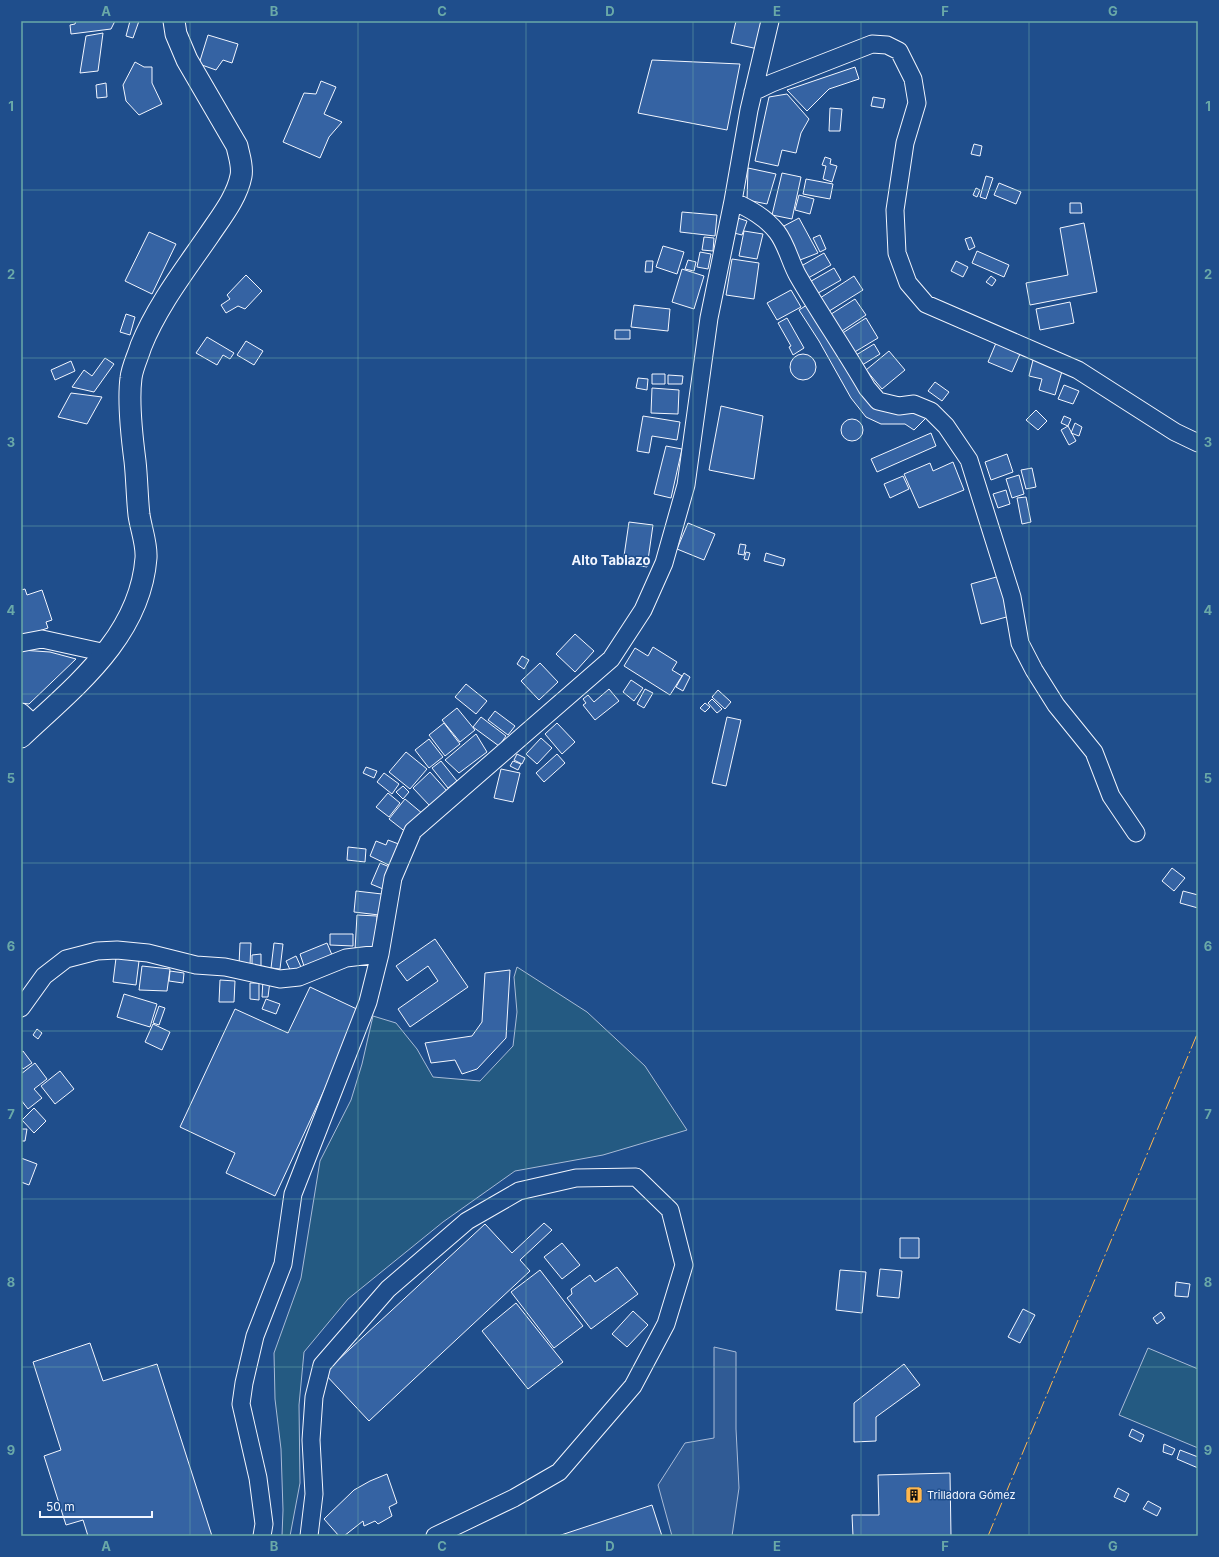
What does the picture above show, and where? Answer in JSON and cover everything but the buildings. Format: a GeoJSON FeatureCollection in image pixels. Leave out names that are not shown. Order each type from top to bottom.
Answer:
{"type":"FeatureCollection","features":[{"type":"Feature","properties":{"kind":"main road"},"geometry":{"type":"LineString","coordinates":[[25,724],[81,680],[106,653],[127,624],[137,600],[143,580],[146,556],[139,514],[133,445],[130,396],[131,377],[142,345],[160,308],[228,207],[241,176],[241,161],[237,146],[187,60],[176,34],[174,21]]}},
{"type":"Feature","properties":{"kind":"street"},"geometry":{"type":"LineString","coordinates":[[262,1536],[264,1524],[258,1478],[241,1404],[244,1383],[255,1336],[283,1264],[293,1194],[368,1002],[380,954],[393,878],[413,831],[611,659],[646,603],[664,564],[686,485],[709,318],[753,92],[770,21]]}},
{"type":"Feature","properties":{"kind":"street"},"geometry":{"type":"LineString","coordinates":[[753,92],[772,83],[872,44],[887,45],[899,51],[913,79],[917,103],[905,143],[895,210],[897,253],[908,283],[926,304],[1078,370],[1175,432],[1198,443]]}},
{"type":"Feature","properties":{"kind":"street"},"geometry":{"type":"LineString","coordinates":[[733,200],[753,210],[766,219],[778,232],[787,248],[797,274],[867,388],[878,401],[899,406],[914,404],[931,411],[946,426],[969,460],[1012,597],[1020,643],[1034,670],[1056,705],[1094,752],[1111,796],[1136,833]]}},
{"type":"Feature","properties":{"kind":"street"},"geometry":{"type":"LineString","coordinates":[[21,643],[42,638],[106,653]]}},
{"type":"Feature","properties":{"kind":"street"},"geometry":{"type":"LineString","coordinates":[[21,1008],[44,976],[66,959],[97,951],[117,950],[148,952],[196,965],[225,967],[280,979],[299,977],[346,958],[380,954]]}},
{"type":"Feature","properties":{"kind":"street"},"geometry":{"type":"LineString","coordinates":[[308,1536],[314,1494],[311,1440],[314,1397],[322,1365],[388,1289],[467,1221],[518,1191],[576,1178],[636,1177],[670,1210],[684,1265],[666,1324],[633,1386],[559,1472],[514,1498],[435,1536]]}},
{"type":"Feature","properties":{"kind":"shaded area"},"geometry":{"type":"Polygon","coordinates":[[[517,967],[587,1012],[645,1066],[687,1130],[603,1155],[515,1171],[443,1222],[348,1299],[304,1352],[299,1405],[300,1483],[290,1536],[282,1536],[283,1510],[281,1449],[275,1399],[274,1353],[301,1278],[320,1161],[351,1100],[362,1064],[373,1016],[396,1023],[417,1049],[433,1077],[480,1081],[513,1046],[517,1012],[514,977],[517,967]]]}},
{"type":"Feature","properties":{"kind":"shaded area"},"geometry":{"type":"Polygon","coordinates":[[[714,1347],[736,1352],[736,1429],[739,1488],[732,1536],[672,1536],[658,1485],[685,1443],[714,1438],[714,1347]]]}},
{"type":"Feature","properties":{"kind":"shaded area"},"geometry":{"type":"Polygon","coordinates":[[[1148,1348],[1198,1369],[1198,1448],[1119,1415],[1148,1348]]]}},
{"type":"Feature","properties":{"kind":"power"},"geometry":{"type":"LineString","coordinates":[[988,1536],[1198,1032]]}},
{"type":"Feature","properties":{"kind":"place","name":"Trilladora Gómez"},"geometry":{"type":"Point","coordinates":[914,1495]}},
{"type":"Feature","properties":{"kind":"district","name":"Alto Tablazo"},"geometry":{"type":"Point","coordinates":[611,560]}}]}
